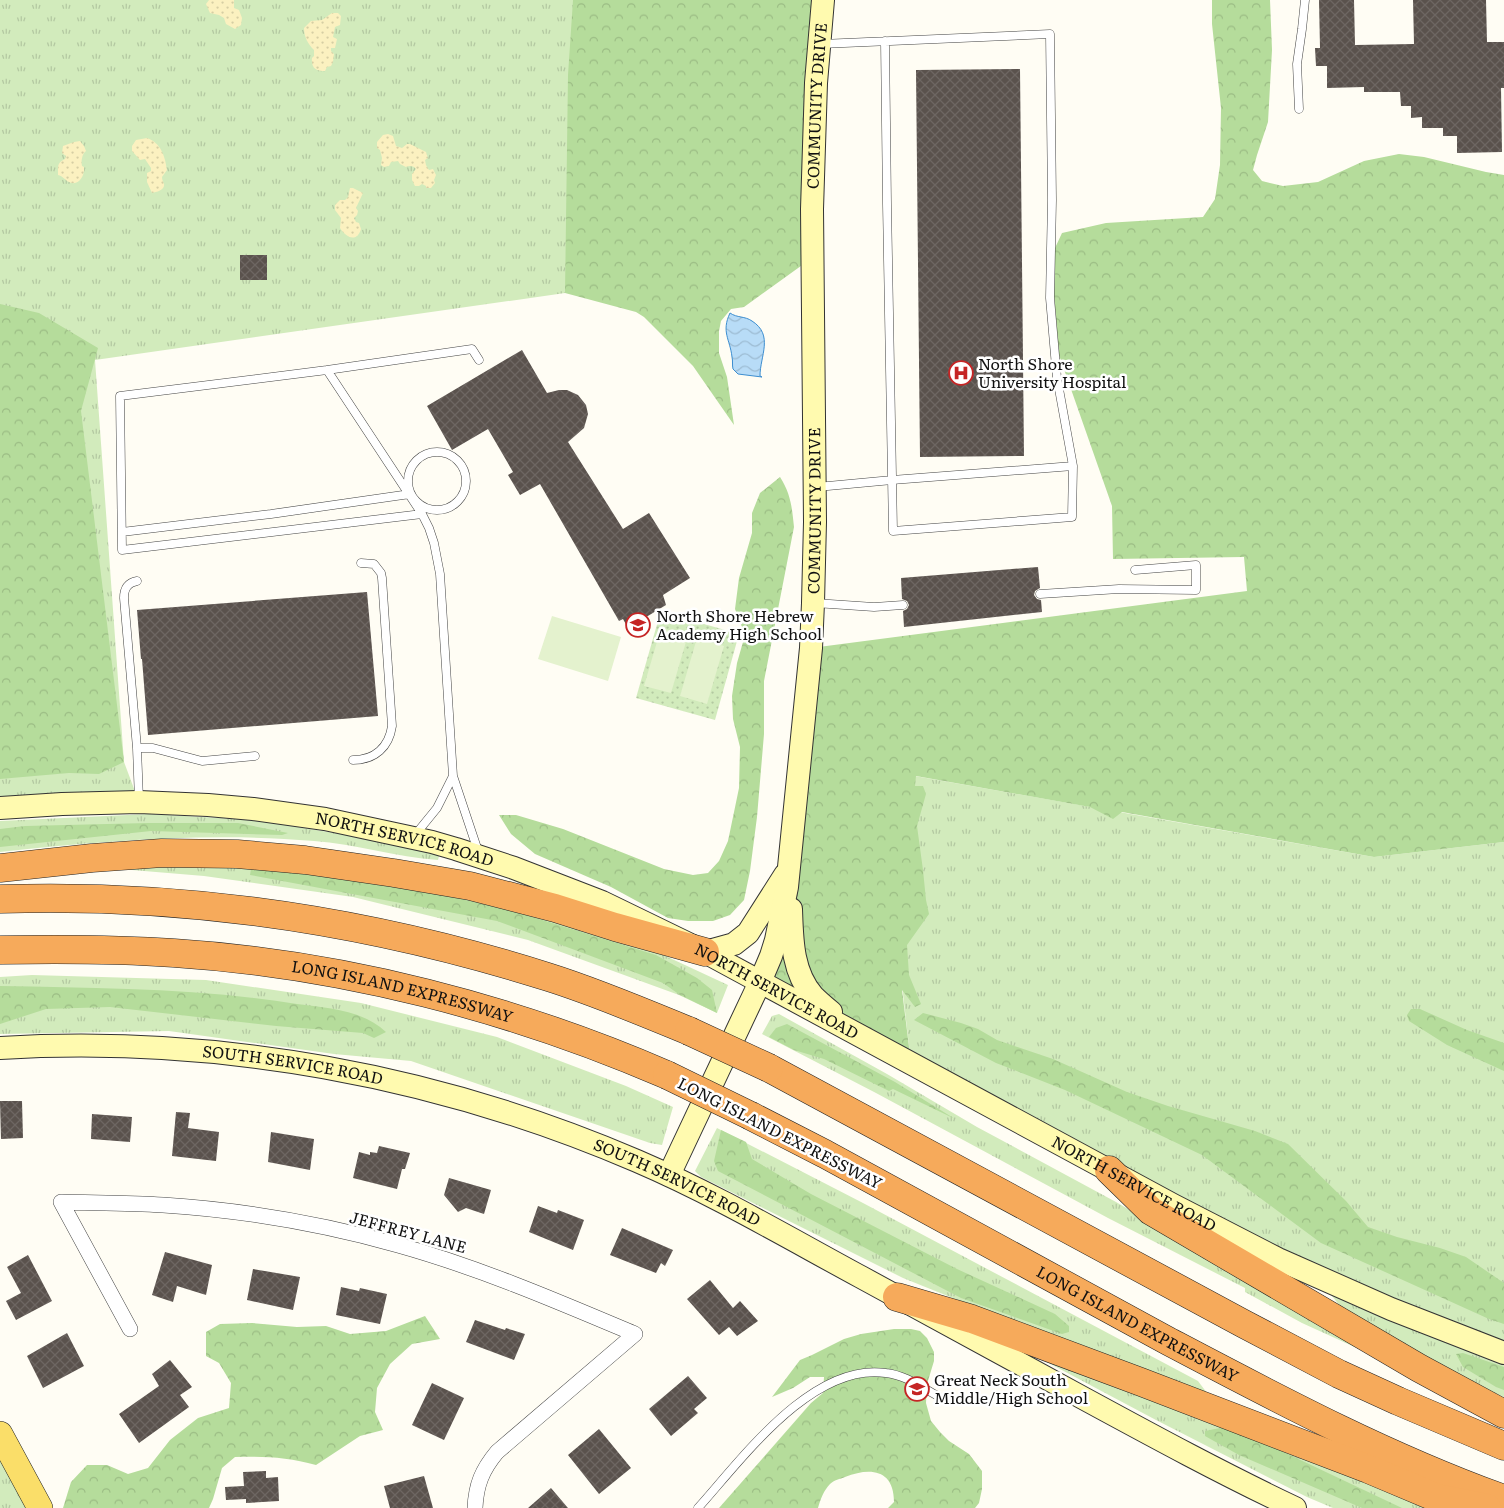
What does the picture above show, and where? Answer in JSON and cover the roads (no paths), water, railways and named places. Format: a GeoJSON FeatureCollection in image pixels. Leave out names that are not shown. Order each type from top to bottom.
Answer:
{"type":"FeatureCollection","features":[{"type":"Feature","properties":{"kind":"highway"},"geometry":{"type":"LineString","coordinates":[[0,868],[162,853],[237,854],[305,860],[470,886],[555,908],[614,927],[705,952]]}},
{"type":"Feature","properties":{"kind":"highway"},"geometry":{"type":"LineString","coordinates":[[0,899],[69,898],[191,904],[301,918],[373,931],[490,960],[550,977],[607,997],[689,1031],[769,1068],[1331,1370],[1504,1446]]}},
{"type":"Feature","properties":{"kind":"highway","name":"LONG ISLAND EXPRESSWAY"},"geometry":{"type":"LineString","coordinates":[[0,950],[112,950],[175,953],[295,967],[416,991],[535,1025],[594,1045],[667,1075],[825,1154],[1284,1402],[1389,1453],[1504,1499]]}},
{"type":"Feature","properties":{"kind":"highway"},"geometry":{"type":"LineString","coordinates":[[1109,1170],[1151,1211],[1419,1368],[1504,1414]]}},
{"type":"Feature","properties":{"kind":"highway"},"geometry":{"type":"LineString","coordinates":[[897,1297],[972,1319],[1368,1469],[1437,1498],[1487,1508]]}},
{"type":"Feature","properties":{"kind":"main road","name":"COMMUNITY DRIVE"},"geometry":{"type":"LineString","coordinates":[[669,1175],[771,956],[780,922],[789,868],[806,705],[814,603],[815,488],[812,209],[813,144],[823,0]]}},
{"type":"Feature","properties":{"kind":"main road","name":"NORTH SERVICE ROAD"},"geometry":{"type":"LineString","coordinates":[[0,808],[139,802],[253,808],[325,820],[412,838],[480,856],[602,902],[705,952],[1223,1232],[1278,1259],[1391,1309],[1504,1353]]}},
{"type":"Feature","properties":{"kind":"main road"},"geometry":{"type":"LineString","coordinates":[[705,952],[734,944],[748,934],[789,868]]}},
{"type":"Feature","properties":{"kind":"main road"},"geometry":{"type":"LineString","coordinates":[[789,868],[793,945],[799,972],[813,995],[849,1030]]}},
{"type":"Feature","properties":{"kind":"main road","name":"SOUTH SERVICE ROAD"},"geometry":{"type":"LineString","coordinates":[[0,1048],[80,1045],[172,1049],[250,1056],[357,1073],[415,1086],[501,1110],[598,1145],[669,1175],[753,1218],[1283,1506]]}},
{"type":"Feature","properties":{"kind":"main road"},"geometry":{"type":"LineString","coordinates":[[0,1434],[40,1508]]}},
{"type":"Feature","properties":{"kind":"street","name":"JEFFREY LANE"},"geometry":{"type":"LineString","coordinates":[[130,1329],[61,1202],[165,1206],[205,1210],[288,1221],[359,1235],[426,1253],[496,1276],[635,1334],[496,1452],[484,1469],[475,1499],[475,1508]]}},
{"type":"Feature","properties":{"kind":"lane"},"geometry":{"type":"LineString","coordinates":[[1299,110],[1297,64],[1304,0]]}},
{"type":"Feature","properties":{"kind":"lane"},"geometry":{"type":"LineString","coordinates":[[819,44],[885,41],[1050,34],[1052,200],[1050,298],[1057,378],[1073,466],[1072,517],[893,531],[885,41]]}},
{"type":"Feature","properties":{"kind":"lane"},"geometry":{"type":"LineString","coordinates":[[422,514],[122,550],[120,396],[327,370],[472,349],[479,360]]}},
{"type":"Feature","properties":{"kind":"lane"},"geometry":{"type":"LineString","coordinates":[[327,370],[410,494],[429,528],[440,574],[453,776],[480,856]]}},
{"type":"Feature","properties":{"kind":"lane"},"geometry":{"type":"LineString","coordinates":[[434,452],[454,458],[461,465],[465,474],[466,484],[463,494],[450,507],[432,510],[416,502],[410,494],[408,476],[416,460],[434,452]]}},
{"type":"Feature","properties":{"kind":"lane"},"geometry":{"type":"LineString","coordinates":[[815,488],[1073,466]]}},
{"type":"Feature","properties":{"kind":"lane"},"geometry":{"type":"LineString","coordinates":[[122,532],[271,514],[410,494]]}},
{"type":"Feature","properties":{"kind":"lane"},"geometry":{"type":"LineString","coordinates":[[353,760],[375,756],[381,751],[389,739],[392,726],[382,578],[381,573],[374,564],[362,563]]}},
{"type":"Feature","properties":{"kind":"lane"},"geometry":{"type":"LineString","coordinates":[[1040,594],[1119,589],[1196,590],[1196,565],[1135,570]]}},
{"type":"Feature","properties":{"kind":"lane"},"geometry":{"type":"LineString","coordinates":[[137,581],[128,584],[125,589],[124,598],[137,748],[139,802]]}},
{"type":"Feature","properties":{"kind":"lane"},"geometry":{"type":"LineString","coordinates":[[814,603],[874,607],[902,605]]}},
{"type":"Feature","properties":{"kind":"lane"},"geometry":{"type":"LineString","coordinates":[[137,748],[153,748],[202,761],[255,756]]}},
{"type":"Feature","properties":{"kind":"lane"},"geometry":{"type":"LineString","coordinates":[[412,838],[437,808],[453,776]]}},
{"type":"Feature","properties":{"kind":"lane"},"geometry":{"type":"LineString","coordinates":[[698,1508],[769,1430],[788,1412],[827,1384],[861,1373],[886,1372],[905,1378],[938,1396]]}},
{"type":"Feature","properties":{"kind":"water"},"geometry":{"type":"Polygon","coordinates":[[[730,313],[752,321],[763,333],[764,346],[760,376],[762,377],[738,374],[733,369],[726,331],[730,313]]]}},
{"type":"Feature","properties":{"kind":"place","name":"North Shore University Hospital"},"geometry":{"type":"Point","coordinates":[961,373]}},
{"type":"Feature","properties":{"kind":"place","name":"North Shore Hebrew Academy High School"},"geometry":{"type":"Point","coordinates":[638,625]}},
{"type":"Feature","properties":{"kind":"place","name":"Great Neck South Middle/High School"},"geometry":{"type":"Point","coordinates":[917,1389]}}]}
